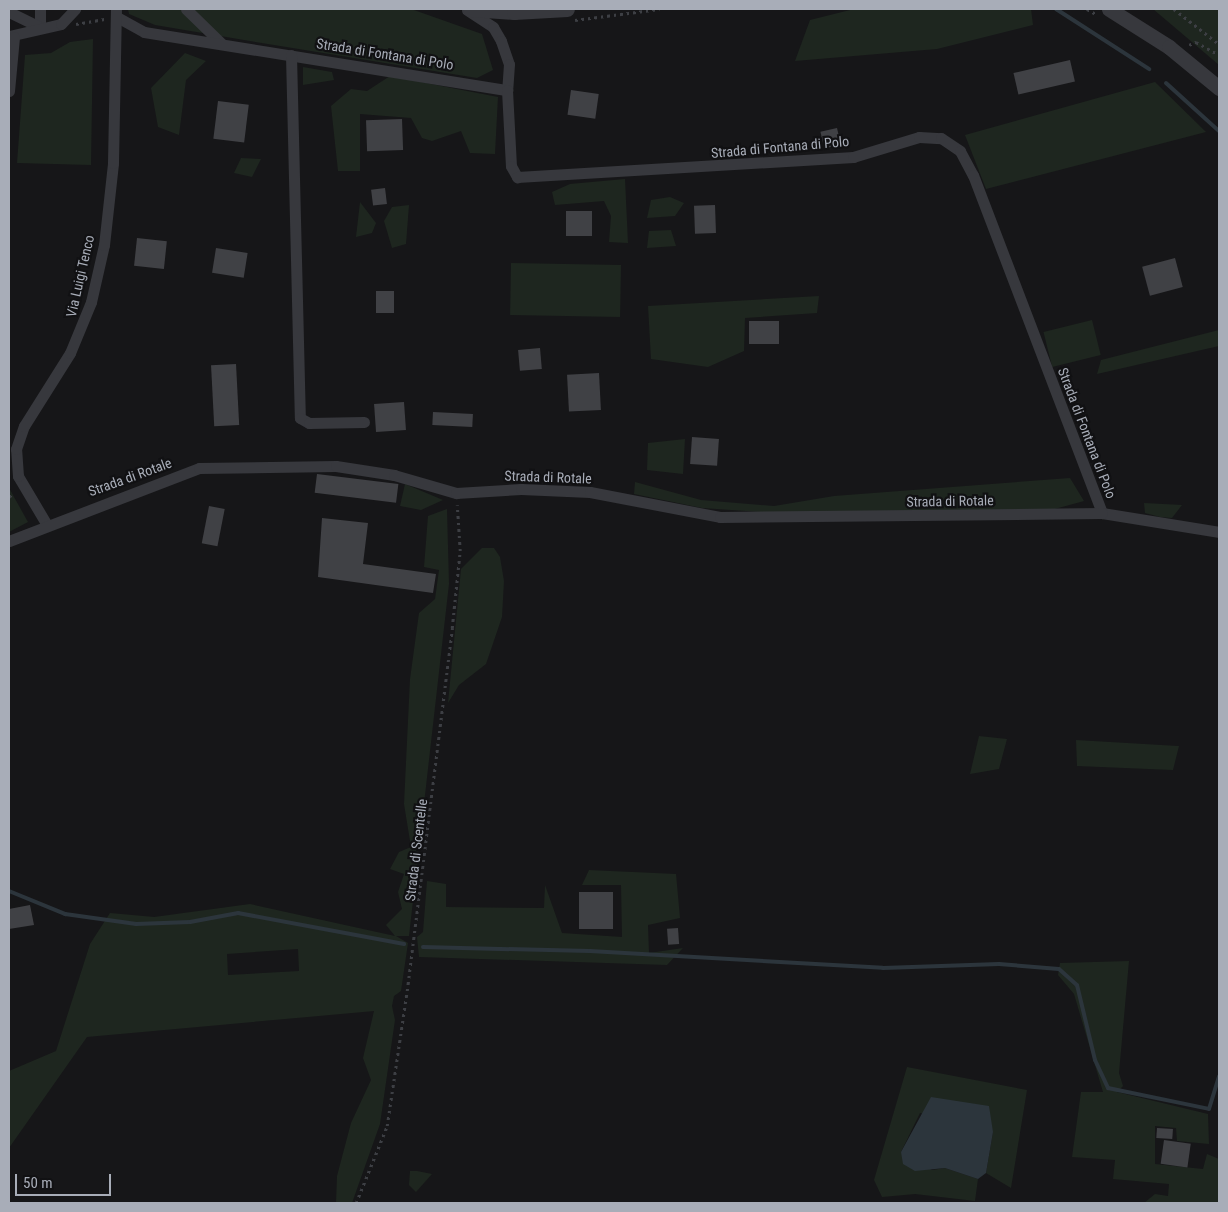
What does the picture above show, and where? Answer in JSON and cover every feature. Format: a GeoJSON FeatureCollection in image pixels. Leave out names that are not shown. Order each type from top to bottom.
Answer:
{"type":"FeatureCollection","features":[{"type":"Feature","properties":{"kind":"street"},"geometry":{"type":"LineString","coordinates":[[40,9],[40,27]]}},
{"type":"Feature","properties":{"kind":"street"},"geometry":{"type":"LineString","coordinates":[[9,91],[11,37],[40,27],[61,24],[75,9]]}},
{"type":"Feature","properties":{"kind":"street"},"geometry":{"type":"LineString","coordinates":[[186,9],[221,43]]}},
{"type":"Feature","properties":{"kind":"street"},"geometry":{"type":"LineString","coordinates":[[465,9],[493,27],[501,41],[509,64],[507,90]]}},
{"type":"Feature","properties":{"kind":"street"},"geometry":{"type":"LineString","coordinates":[[470,9],[567,15]]}},
{"type":"Feature","properties":{"kind":"street"},"geometry":{"type":"LineString","coordinates":[[1109,9],[1170,47],[1219,88]]}},
{"type":"Feature","properties":{"kind":"street"},"geometry":{"type":"LineString","coordinates":[[9,12],[40,27]]}},
{"type":"Feature","properties":{"kind":"street","name":"Strada di Fontana di Polo"},"geometry":{"type":"LineString","coordinates":[[116,13],[144,32],[507,90],[511,166],[517,177],[852,157],[919,137],[941,138],[960,150],[973,175],[1102,513],[1219,532]]}},
{"type":"Feature","properties":{"kind":"street","name":"Via Luigi Tenco"},"geometry":{"type":"LineString","coordinates":[[47,525],[18,476],[16,449],[24,426],[50,391],[78,339],[91,302],[104,245],[113,163],[116,13]]}},
{"type":"Feature","properties":{"kind":"street"},"geometry":{"type":"LineString","coordinates":[[291,55],[300,418],[309,423],[364,422]]}},
{"type":"Feature","properties":{"kind":"street","name":"Strada di Rotale"},"geometry":{"type":"LineString","coordinates":[[9,541],[199,468],[336,466],[394,475],[456,494],[590,492],[720,517],[1102,513]]}},
{"type":"Feature","properties":{"kind":"path"},"geometry":{"type":"LineString","coordinates":[[567,15],[658,9]]}},
{"type":"Feature","properties":{"kind":"path"},"geometry":{"type":"LineString","coordinates":[[1174,9],[1219,44]]}},
{"type":"Feature","properties":{"kind":"path"},"geometry":{"type":"LineString","coordinates":[[61,24],[116,13]]}},
{"type":"Feature","properties":{"kind":"path"},"geometry":{"type":"LineString","coordinates":[[1186,48],[1196,42],[1219,55]]}},
{"type":"Feature","properties":{"kind":"path"},"geometry":{"type":"LineString","coordinates":[[9,497],[15,492]]}},
{"type":"Feature","properties":{"kind":"path","name":"Strada di Scentelle"},"geometry":{"type":"LineString","coordinates":[[356,1203],[386,1126],[426,861],[460,551],[456,494]]}},
{"type":"Feature","properties":{"kind":"shaded area"},"geometry":{"type":"Polygon","coordinates":[[[128,9],[411,9],[482,34],[493,70],[477,78],[250,41],[155,25],[129,14],[128,9]]]}},
{"type":"Feature","properties":{"kind":"shaded area"},"geometry":{"type":"Polygon","coordinates":[[[854,9],[1031,9],[1033,25],[937,49],[795,61],[810,20],[854,9]]]}},
{"type":"Feature","properties":{"kind":"shaded area"},"geometry":{"type":"Polygon","coordinates":[[[1153,9],[1219,9],[1219,65],[1153,9]]]}},
{"type":"Feature","properties":{"kind":"shaded area"},"geometry":{"type":"Polygon","coordinates":[[[93,39],[91,165],[17,163],[25,55],[51,53],[70,42],[93,39]]]}},
{"type":"Feature","properties":{"kind":"shaded area"},"geometry":{"type":"Polygon","coordinates":[[[185,53],[206,61],[186,80],[179,135],[158,127],[151,88],[185,53]]]}},
{"type":"Feature","properties":{"kind":"shaded area"},"geometry":{"type":"Polygon","coordinates":[[[303,67],[332,72],[334,80],[303,85],[303,67]]]}},
{"type":"Feature","properties":{"kind":"shaded area"},"geometry":{"type":"Polygon","coordinates":[[[390,76],[498,97],[495,154],[470,153],[461,131],[432,141],[422,138],[411,118],[360,114],[360,171],[338,171],[331,106],[351,89],[367,91],[390,76]]]}},
{"type":"Feature","properties":{"kind":"shaded area"},"geometry":{"type":"Polygon","coordinates":[[[1155,82],[1206,132],[986,189],[965,135],[1155,82]]]}},
{"type":"Feature","properties":{"kind":"shaded area"},"geometry":{"type":"Polygon","coordinates":[[[241,158],[261,159],[252,177],[234,173],[241,158]]]}},
{"type":"Feature","properties":{"kind":"shaded area"},"geometry":{"type":"Polygon","coordinates":[[[625,179],[628,243],[609,242],[611,216],[604,201],[555,205],[552,192],[570,184],[625,179]]]}},
{"type":"Feature","properties":{"kind":"shaded area"},"geometry":{"type":"Polygon","coordinates":[[[670,197],[684,203],[675,216],[647,218],[651,200],[670,197]]]}},
{"type":"Feature","properties":{"kind":"shaded area"},"geometry":{"type":"Polygon","coordinates":[[[360,202],[376,223],[372,233],[356,237],[360,202]]]}},
{"type":"Feature","properties":{"kind":"shaded area"},"geometry":{"type":"Polygon","coordinates":[[[409,205],[406,244],[392,248],[384,221],[392,207],[409,205]]]}},
{"type":"Feature","properties":{"kind":"shaded area"},"geometry":{"type":"Polygon","coordinates":[[[671,230],[676,246],[647,248],[649,231],[671,230]]]}},
{"type":"Feature","properties":{"kind":"shaded area"},"geometry":{"type":"Polygon","coordinates":[[[511,263],[621,265],[620,317],[510,315],[511,263]]]}},
{"type":"Feature","properties":{"kind":"shaded area"},"geometry":{"type":"Polygon","coordinates":[[[819,296],[817,313],[745,318],[744,351],[708,367],[651,359],[648,306],[819,296]]]}},
{"type":"Feature","properties":{"kind":"shaded area"},"geometry":{"type":"Polygon","coordinates":[[[1092,320],[1101,355],[1052,367],[1043,332],[1092,320]]]}},
{"type":"Feature","properties":{"kind":"shaded area"},"geometry":{"type":"Polygon","coordinates":[[[1219,330],[1219,346],[1097,374],[1101,360],[1219,330]]]}},
{"type":"Feature","properties":{"kind":"shaded area"},"geometry":{"type":"Polygon","coordinates":[[[685,439],[683,474],[647,470],[648,443],[685,439]]]}},
{"type":"Feature","properties":{"kind":"shaded area"},"geometry":{"type":"Polygon","coordinates":[[[1070,478],[1084,501],[1051,510],[775,513],[702,508],[634,494],[635,482],[701,500],[774,506],[834,496],[1070,478]]]}},
{"type":"Feature","properties":{"kind":"shaded area"},"geometry":{"type":"Polygon","coordinates":[[[405,484],[443,500],[421,510],[400,506],[405,484]]]}},
{"type":"Feature","properties":{"kind":"shaded area"},"geometry":{"type":"Polygon","coordinates":[[[9,488],[28,522],[9,532],[9,488]]]}},
{"type":"Feature","properties":{"kind":"shaded area"},"geometry":{"type":"Polygon","coordinates":[[[1144,503],[1182,505],[1172,518],[1145,513],[1144,503]]]}},
{"type":"Feature","properties":{"kind":"shaded area"},"geometry":{"type":"Polygon","coordinates":[[[447,509],[449,584],[409,936],[396,936],[408,943],[401,991],[394,996],[392,1006],[395,1020],[380,1124],[352,1203],[336,1203],[337,1176],[351,1123],[371,1080],[363,1058],[374,1011],[87,1037],[9,1148],[9,1071],[56,1051],[90,944],[110,913],[154,917],[250,904],[395,936],[386,925],[402,909],[398,892],[404,874],[390,869],[399,852],[411,847],[404,804],[410,679],[419,613],[435,599],[439,570],[424,567],[428,516],[447,509]],[[298,949],[227,954],[228,975],[299,971],[298,949]]]}},
{"type":"Feature","properties":{"kind":"shaded area"},"geometry":{"type":"Polygon","coordinates":[[[482,548],[494,548],[500,557],[504,581],[502,617],[486,664],[459,685],[448,703],[461,569],[482,548]]]}},
{"type":"Feature","properties":{"kind":"shaded area"},"geometry":{"type":"Polygon","coordinates":[[[979,736],[1007,739],[999,769],[970,774],[979,736]]]}},
{"type":"Feature","properties":{"kind":"shaded area"},"geometry":{"type":"Polygon","coordinates":[[[1076,740],[1179,746],[1173,770],[1077,766],[1076,740]]]}},
{"type":"Feature","properties":{"kind":"shaded area"},"geometry":{"type":"Polygon","coordinates":[[[589,870],[676,874],[680,918],[648,925],[649,953],[683,948],[667,965],[419,957],[417,937],[423,932],[427,881],[446,884],[446,907],[544,908],[545,885],[562,933],[622,937],[621,885],[582,885],[589,870]]]}},
{"type":"Feature","properties":{"kind":"shaded area"},"geometry":{"type":"Polygon","coordinates":[[[1129,961],[1119,1073],[1123,1086],[1117,1092],[1208,1114],[1209,1144],[1177,1141],[1176,1128],[1155,1126],[1155,1164],[1203,1169],[1207,1154],[1219,1159],[1219,1203],[1144,1203],[1155,1194],[1168,1196],[1169,1184],[1113,1179],[1115,1160],[1072,1157],[1081,1092],[1103,1092],[1074,994],[1058,975],[1060,963],[1129,961]]]}},
{"type":"Feature","properties":{"kind":"shaded area"},"geometry":{"type":"Polygon","coordinates":[[[907,1067],[1027,1090],[1011,1188],[986,1173],[993,1132],[920,1113],[901,1152],[932,1170],[945,1168],[978,1179],[975,1201],[915,1194],[882,1197],[874,1180],[907,1067]]]}},
{"type":"Feature","properties":{"kind":"shaded area"},"geometry":{"type":"Polygon","coordinates":[[[931,1097],[989,1106],[993,1132],[986,1173],[978,1179],[945,1168],[915,1171],[903,1164],[901,1152],[931,1097]]]}},
{"type":"Feature","properties":{"kind":"shaded area"},"geometry":{"type":"Polygon","coordinates":[[[410,1171],[432,1174],[416,1192],[409,1185],[410,1171]]]}},
{"type":"Feature","properties":{"kind":"building"},"geometry":{"type":"Polygon","coordinates":[[[1070,60],[1075,81],[1018,94],[1013,73],[1070,60]]]}},
{"type":"Feature","properties":{"kind":"building"},"geometry":{"type":"Polygon","coordinates":[[[571,90],[599,94],[595,119],[568,115],[571,90]]]}},
{"type":"Feature","properties":{"kind":"building"},"geometry":{"type":"Polygon","coordinates":[[[218,101],[249,105],[244,142],[213,139],[218,101]]]}},
{"type":"Feature","properties":{"kind":"building"},"geometry":{"type":"Polygon","coordinates":[[[402,119],[403,150],[367,151],[366,120],[402,119]]]}},
{"type":"Feature","properties":{"kind":"building"},"geometry":{"type":"Polygon","coordinates":[[[837,128],[841,145],[824,148],[820,132],[837,128]]]}},
{"type":"Feature","properties":{"kind":"building"},"geometry":{"type":"Polygon","coordinates":[[[385,188],[387,204],[373,206],[371,190],[385,188]]]}},
{"type":"Feature","properties":{"kind":"building"},"geometry":{"type":"Polygon","coordinates":[[[715,205],[716,233],[695,234],[694,206],[715,205]]]}},
{"type":"Feature","properties":{"kind":"building"},"geometry":{"type":"Polygon","coordinates":[[[566,211],[592,211],[592,236],[566,236],[566,211]]]}},
{"type":"Feature","properties":{"kind":"building"},"geometry":{"type":"Polygon","coordinates":[[[137,238],[167,241],[164,269],[134,266],[137,238]]]}},
{"type":"Feature","properties":{"kind":"building"},"geometry":{"type":"Polygon","coordinates":[[[216,248],[248,253],[244,278],[212,273],[216,248]]]}},
{"type":"Feature","properties":{"kind":"building"},"geometry":{"type":"Polygon","coordinates":[[[1175,258],[1183,287],[1150,296],[1142,267],[1175,258]]]}},
{"type":"Feature","properties":{"kind":"building"},"geometry":{"type":"Polygon","coordinates":[[[376,291],[394,291],[394,313],[376,313],[376,291]]]}},
{"type":"Feature","properties":{"kind":"building"},"geometry":{"type":"Polygon","coordinates":[[[749,321],[779,321],[779,344],[749,344],[749,321]]]}},
{"type":"Feature","properties":{"kind":"building"},"geometry":{"type":"Polygon","coordinates":[[[540,348],[542,369],[520,371],[518,350],[540,348]]]}},
{"type":"Feature","properties":{"kind":"building"},"geometry":{"type":"Polygon","coordinates":[[[236,364],[239,425],[214,426],[211,365],[236,364]]]}},
{"type":"Feature","properties":{"kind":"building"},"geometry":{"type":"Polygon","coordinates":[[[599,373],[601,410],[569,412],[567,375],[599,373]]]}},
{"type":"Feature","properties":{"kind":"building"},"geometry":{"type":"Polygon","coordinates":[[[404,402],[406,430],[376,432],[374,404],[404,402]]]}},
{"type":"Feature","properties":{"kind":"building"},"geometry":{"type":"Polygon","coordinates":[[[433,412],[473,414],[472,427],[432,425],[433,412]]]}},
{"type":"Feature","properties":{"kind":"building"},"geometry":{"type":"Polygon","coordinates":[[[692,437],[719,439],[717,466],[690,464],[692,437]]]}},
{"type":"Feature","properties":{"kind":"building"},"geometry":{"type":"Polygon","coordinates":[[[317,474],[398,484],[396,503],[315,493],[317,474]]]}},
{"type":"Feature","properties":{"kind":"building"},"geometry":{"type":"Polygon","coordinates":[[[209,506],[225,509],[217,546],[202,543],[209,506]]]}},
{"type":"Feature","properties":{"kind":"building"},"geometry":{"type":"Polygon","coordinates":[[[322,518],[368,523],[363,564],[436,574],[433,593],[318,577],[322,518]]]}},
{"type":"Feature","properties":{"kind":"building"},"geometry":{"type":"Polygon","coordinates":[[[579,892],[613,892],[613,929],[579,929],[579,892]]]}},
{"type":"Feature","properties":{"kind":"building"},"geometry":{"type":"Polygon","coordinates":[[[30,905],[34,925],[9,929],[9,909],[30,905]]]}},
{"type":"Feature","properties":{"kind":"building"},"geometry":{"type":"Polygon","coordinates":[[[678,928],[679,944],[668,945],[667,929],[678,928]]]}},
{"type":"Feature","properties":{"kind":"building"},"geometry":{"type":"Polygon","coordinates":[[[1157,1128],[1173,1129],[1172,1139],[1156,1138],[1157,1128]]]}},
{"type":"Feature","properties":{"kind":"building"},"geometry":{"type":"Polygon","coordinates":[[[1164,1140],[1191,1144],[1187,1168],[1161,1164],[1164,1140]]]}},
{"type":"Feature","properties":{"kind":"waterway"},"geometry":{"type":"LineString","coordinates":[[1056,9],[1149,69]]}},
{"type":"Feature","properties":{"kind":"waterway"},"geometry":{"type":"LineString","coordinates":[[1166,83],[1219,131]]}},
{"type":"Feature","properties":{"kind":"waterway"},"geometry":{"type":"LineString","coordinates":[[9,891],[65,914],[136,924],[190,922],[238,913],[404,944]]}},
{"type":"Feature","properties":{"kind":"waterway"},"geometry":{"type":"LineString","coordinates":[[423,947],[590,951],[883,968],[999,964],[1059,969],[1077,985],[1095,1060],[1108,1088],[1209,1109],[1219,1077]]}}]}
